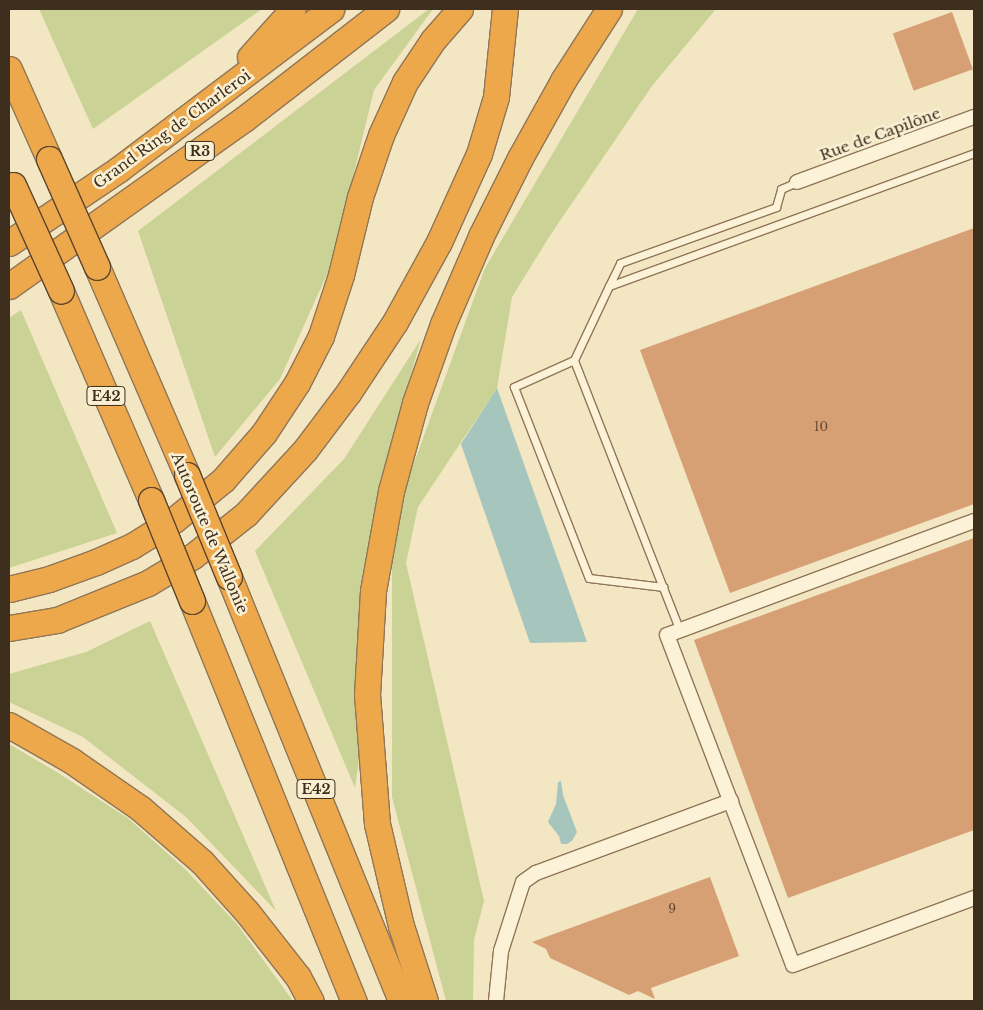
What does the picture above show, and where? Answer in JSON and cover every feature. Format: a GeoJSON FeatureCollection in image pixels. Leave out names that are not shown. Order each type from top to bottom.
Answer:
{"type":"FeatureCollection","features":[{"type":"Feature","properties":{"kind":"highway"},"geometry":{"type":"LineString","coordinates":[[224,91],[258,48],[293,9]]}},
{"type":"Feature","properties":{"kind":"highway","name":"Grand Ring de Charleroi"},"geometry":{"type":"LineString","coordinates":[[9,243],[119,170],[331,9]]}},
{"type":"Feature","properties":{"kind":"highway","name":"R3"},"geometry":{"type":"LineString","coordinates":[[9,286],[244,119],[386,9]]}},
{"type":"Feature","properties":{"kind":"highway"},"geometry":{"type":"LineString","coordinates":[[9,589],[49,579],[96,562],[132,546],[174,520],[223,480],[264,433],[297,383],[321,336],[341,275],[360,197],[380,135],[405,82],[433,40],[460,9]]}},
{"type":"Feature","properties":{"kind":"highway"},"geometry":{"type":"LineString","coordinates":[[9,628],[57,620],[148,583],[193,556],[246,514],[305,450],[348,393],[395,322],[439,242],[479,154],[496,97],[506,9]]}},
{"type":"Feature","properties":{"kind":"highway"},"geometry":{"type":"LineString","coordinates":[[425,1001],[402,926],[377,824],[367,695],[374,591],[391,491],[415,403],[443,324],[481,236],[520,158],[564,80],[609,9]]}},
{"type":"Feature","properties":{"kind":"highway","name":"Autoroute de Wallonie"},"geometry":{"type":"LineString","coordinates":[[9,70],[187,475],[401,1001]]}},
{"type":"Feature","properties":{"kind":"highway","name":"E42"},"geometry":{"type":"LineString","coordinates":[[11,180],[150,500],[354,1001]]}},
{"type":"Feature","properties":{"kind":"highway"},"geometry":{"type":"LineString","coordinates":[[9,724],[72,761],[140,808],[202,862],[247,912],[298,977],[311,1001]]}},
{"type":"Feature","properties":{"kind":"street","name":"Rue de Capilône"},"geometry":{"type":"LineString","coordinates":[[797,182],[974,117]]}},
{"type":"Feature","properties":{"kind":"street"},"geometry":{"type":"LineString","coordinates":[[974,521],[667,635],[793,965],[974,898]]}},
{"type":"Feature","properties":{"kind":"street"},"geometry":{"type":"LineString","coordinates":[[496,1001],[500,951],[523,882],[536,873],[731,801]]}},
{"type":"Feature","properties":{"kind":"lane"},"geometry":{"type":"LineString","coordinates":[[609,286],[974,154]]}},
{"type":"Feature","properties":{"kind":"lane"},"geometry":{"type":"LineString","coordinates":[[663,587],[589,578],[514,387],[574,360],[620,263],[776,207],[781,190],[797,182]]}},
{"type":"Feature","properties":{"kind":"lane"},"geometry":{"type":"LineString","coordinates":[[574,360],[680,631]]}},
{"type":"Feature","properties":{"kind":"green space"},"geometry":{"type":"Polygon","coordinates":[[[39,9],[262,9],[93,129],[39,9]]]}},
{"type":"Feature","properties":{"kind":"green space"},"geometry":{"type":"Polygon","coordinates":[[[429,9],[433,9],[374,90],[332,263],[280,379],[215,457],[138,231],[429,9]]]}},
{"type":"Feature","properties":{"kind":"green space"},"geometry":{"type":"Polygon","coordinates":[[[638,9],[716,9],[652,86],[551,234],[512,297],[497,388],[418,507],[406,563],[484,901],[474,940],[473,1001],[446,1001],[392,797],[392,554],[406,485],[485,268],[638,9]]]}},
{"type":"Feature","properties":{"kind":"green space"},"geometry":{"type":"Polygon","coordinates":[[[21,310],[117,533],[9,568],[9,318],[21,310]]]}},
{"type":"Feature","properties":{"kind":"green space"},"geometry":{"type":"Polygon","coordinates":[[[421,339],[386,461],[363,610],[362,740],[355,788],[255,551],[344,459],[421,339]]]}},
{"type":"Feature","properties":{"kind":"green space"},"geometry":{"type":"Polygon","coordinates":[[[150,621],[276,911],[186,817],[83,737],[9,702],[9,674],[86,652],[150,621]]]}},
{"type":"Feature","properties":{"kind":"green space"},"geometry":{"type":"Polygon","coordinates":[[[9,744],[60,774],[129,819],[185,869],[237,924],[293,1001],[9,1001],[9,744]]]}},
{"type":"Feature","properties":{"kind":"water"},"geometry":{"type":"Polygon","coordinates":[[[497,388],[587,642],[530,643],[461,444],[497,388]]]}},
{"type":"Feature","properties":{"kind":"water"},"geometry":{"type":"Polygon","coordinates":[[[561,781],[563,795],[577,832],[572,841],[567,844],[561,844],[559,836],[548,822],[556,804],[558,782],[561,781]]]}},
{"type":"Feature","properties":{"kind":"building"},"geometry":{"type":"Polygon","coordinates":[[[952,12],[973,69],[914,91],[893,34],[952,12]]]}},
{"type":"Feature","properties":{"kind":"building"},"geometry":{"type":"Polygon","coordinates":[[[974,228],[974,504],[730,593],[640,350],[974,228]]]}},
{"type":"Feature","properties":{"kind":"building"},"geometry":{"type":"Polygon","coordinates":[[[974,538],[974,830],[788,898],[694,640],[974,538]]]}},
{"type":"Feature","properties":{"kind":"building"},"geometry":{"type":"Polygon","coordinates":[[[710,877],[739,956],[651,988],[655,999],[638,991],[629,995],[550,958],[546,949],[532,942],[710,877]]]}}]}
